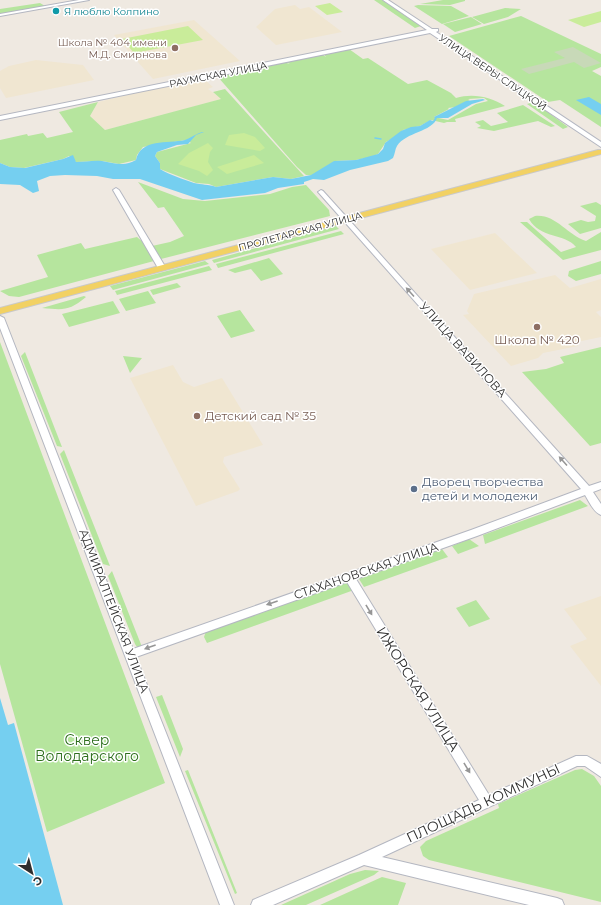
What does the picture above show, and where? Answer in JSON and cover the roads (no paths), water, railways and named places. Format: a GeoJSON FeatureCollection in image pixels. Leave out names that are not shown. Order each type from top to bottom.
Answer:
{"type":"FeatureCollection","features":[{"type":"Feature","properties":{"kind":"main road","name":"ПРОЛЕТАРСКАЯ УЛИЦА"},"geometry":{"type":"LineString","coordinates":[[0,311],[601,152]]}},
{"type":"Feature","properties":{"kind":"street"},"geometry":{"type":"LineString","coordinates":[[0,15],[87,0]]}},
{"type":"Feature","properties":{"kind":"street","name":"УЛИЦА ВЕРЫ СЛУЦКОЙ"},"geometry":{"type":"LineString","coordinates":[[385,0],[601,138]]}},
{"type":"Feature","properties":{"kind":"street","name":"УЛИЦА ВЕРЫ СЛУЦКОЙ"},"geometry":{"type":"LineString","coordinates":[[391,0],[601,145]]}},
{"type":"Feature","properties":{"kind":"street","name":"РАУМСКАЯ УЛИЦА"},"geometry":{"type":"LineString","coordinates":[[0,118],[434,31]]}},
{"type":"Feature","properties":{"kind":"street"},"geometry":{"type":"LineString","coordinates":[[116,190],[162,268]]}},
{"type":"Feature","properties":{"kind":"street","name":"УЛИЦА ВАВИЛОВА"},"geometry":{"type":"LineString","coordinates":[[321,192],[588,491],[591,500],[601,511]]}},
{"type":"Feature","properties":{"kind":"street","name":"АДМИРАЛТЕЙСКАЯ УЛИЦА"},"geometry":{"type":"LineString","coordinates":[[0,318],[227,905]]}},
{"type":"Feature","properties":{"kind":"street","name":"СТАХАНОВСКАЯ УЛИЦА"},"geometry":{"type":"LineString","coordinates":[[131,654],[349,577],[601,485]]}},
{"type":"Feature","properties":{"kind":"street","name":"ИЖОРСКАЯ УЛИЦА"},"geometry":{"type":"LineString","coordinates":[[349,577],[487,802]]}},
{"type":"Feature","properties":{"kind":"street","name":"ПЛОЩАДЬ КОММУНЫ"},"geometry":{"type":"LineString","coordinates":[[258,905],[364,859],[576,761],[587,760],[601,771]]}},
{"type":"Feature","properties":{"kind":"street"},"geometry":{"type":"LineString","coordinates":[[364,859],[557,905]]}},
{"type":"Feature","properties":{"kind":"water"},"geometry":{"type":"Polygon","coordinates":[[[589,97],[601,104],[601,115],[576,100],[589,97]]]}},
{"type":"Feature","properties":{"kind":"water"},"geometry":{"type":"Polygon","coordinates":[[[485,100],[472,104],[448,118],[437,118],[430,126],[401,141],[397,146],[393,158],[388,161],[350,170],[324,180],[313,179],[304,182],[304,184],[278,188],[265,193],[202,200],[140,179],[113,179],[97,176],[50,176],[37,181],[39,191],[33,193],[20,185],[0,184],[0,163],[10,167],[25,168],[63,159],[73,155],[76,162],[99,161],[119,164],[128,163],[136,160],[143,148],[149,145],[185,140],[202,132],[204,132],[196,135],[188,144],[177,145],[157,152],[155,156],[160,163],[160,169],[194,183],[216,187],[273,177],[291,179],[311,175],[334,161],[356,160],[378,154],[383,149],[385,143],[401,131],[411,127],[420,126],[430,120],[433,121],[435,118],[434,117],[466,101],[485,100]]]}},
{"type":"Feature","properties":{"kind":"water"},"geometry":{"type":"Polygon","coordinates":[[[0,698],[8,725],[14,723],[63,905],[0,905],[0,698]]]}},
{"type":"Feature","properties":{"kind":"waterway"},"geometry":{"type":"LineString","coordinates":[[375,138],[381,139]]}},
{"type":"Feature","properties":{"kind":"place","name":"Я люблю Колпино"},"geometry":{"type":"Point","coordinates":[56,11]}},
{"type":"Feature","properties":{"kind":"place","name":"Школа № 404 имени М.Д. Смирнова"},"geometry":{"type":"Point","coordinates":[175,48]}},
{"type":"Feature","properties":{"kind":"place","name":"Школа № 420"},"geometry":{"type":"Point","coordinates":[537,327]}},
{"type":"Feature","properties":{"kind":"place","name":"Детский сад № 35"},"geometry":{"type":"Point","coordinates":[197,416]}},
{"type":"Feature","properties":{"kind":"place","name":"Дворец творчества детей и молодежи"},"geometry":{"type":"Point","coordinates":[414,489]}},
{"type":"Feature","properties":{"kind":"park label","name":"Сквер Володарского"},"geometry":{"type":"Point","coordinates":[87,748]}}]}
